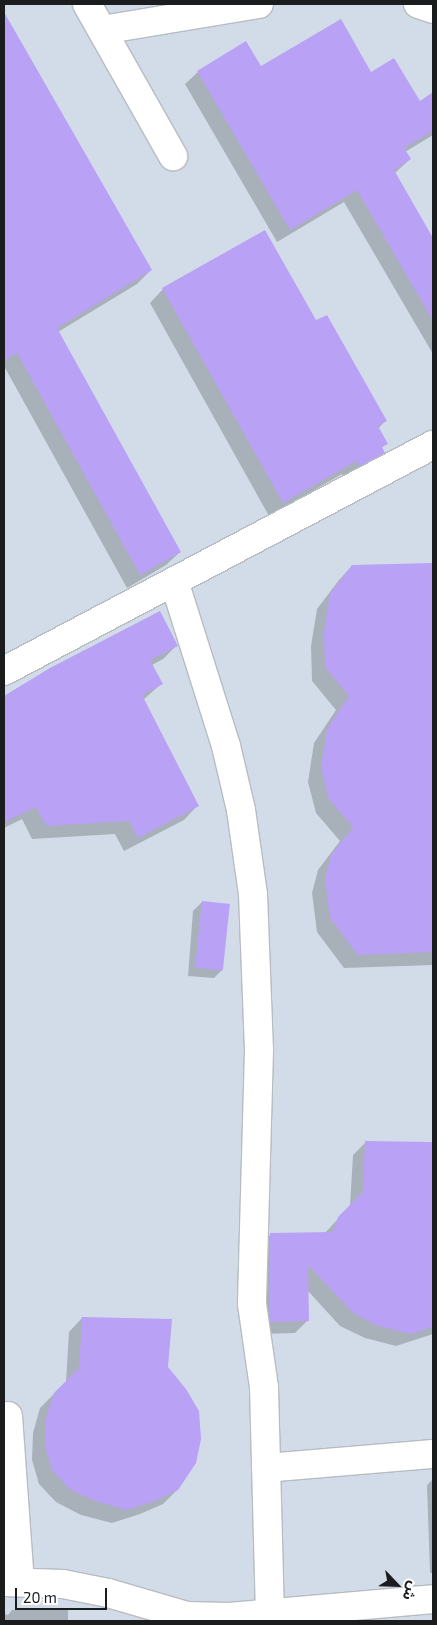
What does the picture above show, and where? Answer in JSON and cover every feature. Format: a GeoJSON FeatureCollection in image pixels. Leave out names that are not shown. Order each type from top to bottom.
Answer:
{"type":"FeatureCollection","features":[{"type":"Feature","properties":{"kind":"lane"},"geometry":{"type":"LineString","coordinates":[[88,4],[173,156]]}},
{"type":"Feature","properties":{"kind":"lane"},"geometry":{"type":"LineString","coordinates":[[102,30],[259,4]]}},
{"type":"Feature","properties":{"kind":"lane"},"geometry":{"type":"LineString","coordinates":[[418,4],[433,9]]}},
{"type":"Feature","properties":{"kind":"lane"},"geometry":{"type":"LineString","coordinates":[[4,671],[433,446]]}},
{"type":"Feature","properties":{"kind":"lane"},"geometry":{"type":"LineString","coordinates":[[174,582],[226,746],[241,810],[253,894],[259,1050],[252,1304],[264,1387],[270,1613]]}},
{"type":"Feature","properties":{"kind":"lane"},"geometry":{"type":"LineString","coordinates":[[8,1416],[12,1582],[63,1584],[108,1593],[187,1616],[229,1617],[433,1599]]}},
{"type":"Feature","properties":{"kind":"lane"},"geometry":{"type":"LineString","coordinates":[[266,1468],[433,1454]]}},
{"type":"Feature","properties":{"kind":"shaded area"},"geometry":{"type":"Polygon","coordinates":[[[4,4],[433,4],[433,1621],[4,1621],[4,4]]]}},
{"type":"Feature","properties":{"kind":"building"},"geometry":{"type":"Polygon","coordinates":[[[4,12],[152,270],[57,328],[181,552],[140,575],[17,353],[4,361],[4,12]]]}},
{"type":"Feature","properties":{"kind":"building"},"geometry":{"type":"Polygon","coordinates":[[[341,19],[371,72],[394,58],[420,101],[433,92],[433,131],[404,148],[411,159],[394,170],[433,238],[433,321],[357,190],[290,230],[197,71],[246,41],[261,66],[341,19]]]}},
{"type":"Feature","properties":{"kind":"building"},"geometry":{"type":"Polygon","coordinates":[[[265,230],[316,320],[327,315],[387,421],[378,426],[388,444],[382,447],[385,453],[359,466],[356,461],[283,503],[162,288],[265,230]]]}},
{"type":"Feature","properties":{"kind":"building"},"geometry":{"type":"Polygon","coordinates":[[[433,563],[433,952],[358,955],[330,918],[325,879],[331,855],[353,827],[329,799],[321,768],[327,729],[349,696],[325,667],[324,632],[330,594],[352,565],[433,563]]]}},
{"type":"Feature","properties":{"kind":"building"},"geometry":{"type":"Polygon","coordinates":[[[160,611],[178,646],[150,660],[163,684],[142,695],[199,806],[138,838],[129,821],[46,826],[36,807],[4,822],[4,696],[50,668],[160,611]]]}},
{"type":"Feature","properties":{"kind":"building"},"geometry":{"type":"Polygon","coordinates":[[[202,901],[230,904],[223,971],[195,968],[202,901]]]}},
{"type":"Feature","properties":{"kind":"building"},"geometry":{"type":"Polygon","coordinates":[[[365,1141],[433,1142],[433,1327],[410,1334],[378,1326],[353,1313],[308,1265],[309,1321],[270,1322],[270,1233],[333,1232],[338,1217],[363,1192],[365,1141]]]}},
{"type":"Feature","properties":{"kind":"building"},"geometry":{"type":"Polygon","coordinates":[[[82,1317],[172,1319],[168,1367],[186,1389],[199,1411],[201,1439],[196,1463],[178,1490],[155,1501],[127,1510],[95,1501],[69,1489],[52,1470],[45,1446],[46,1418],[54,1393],[79,1368],[82,1317]]]}}]}
